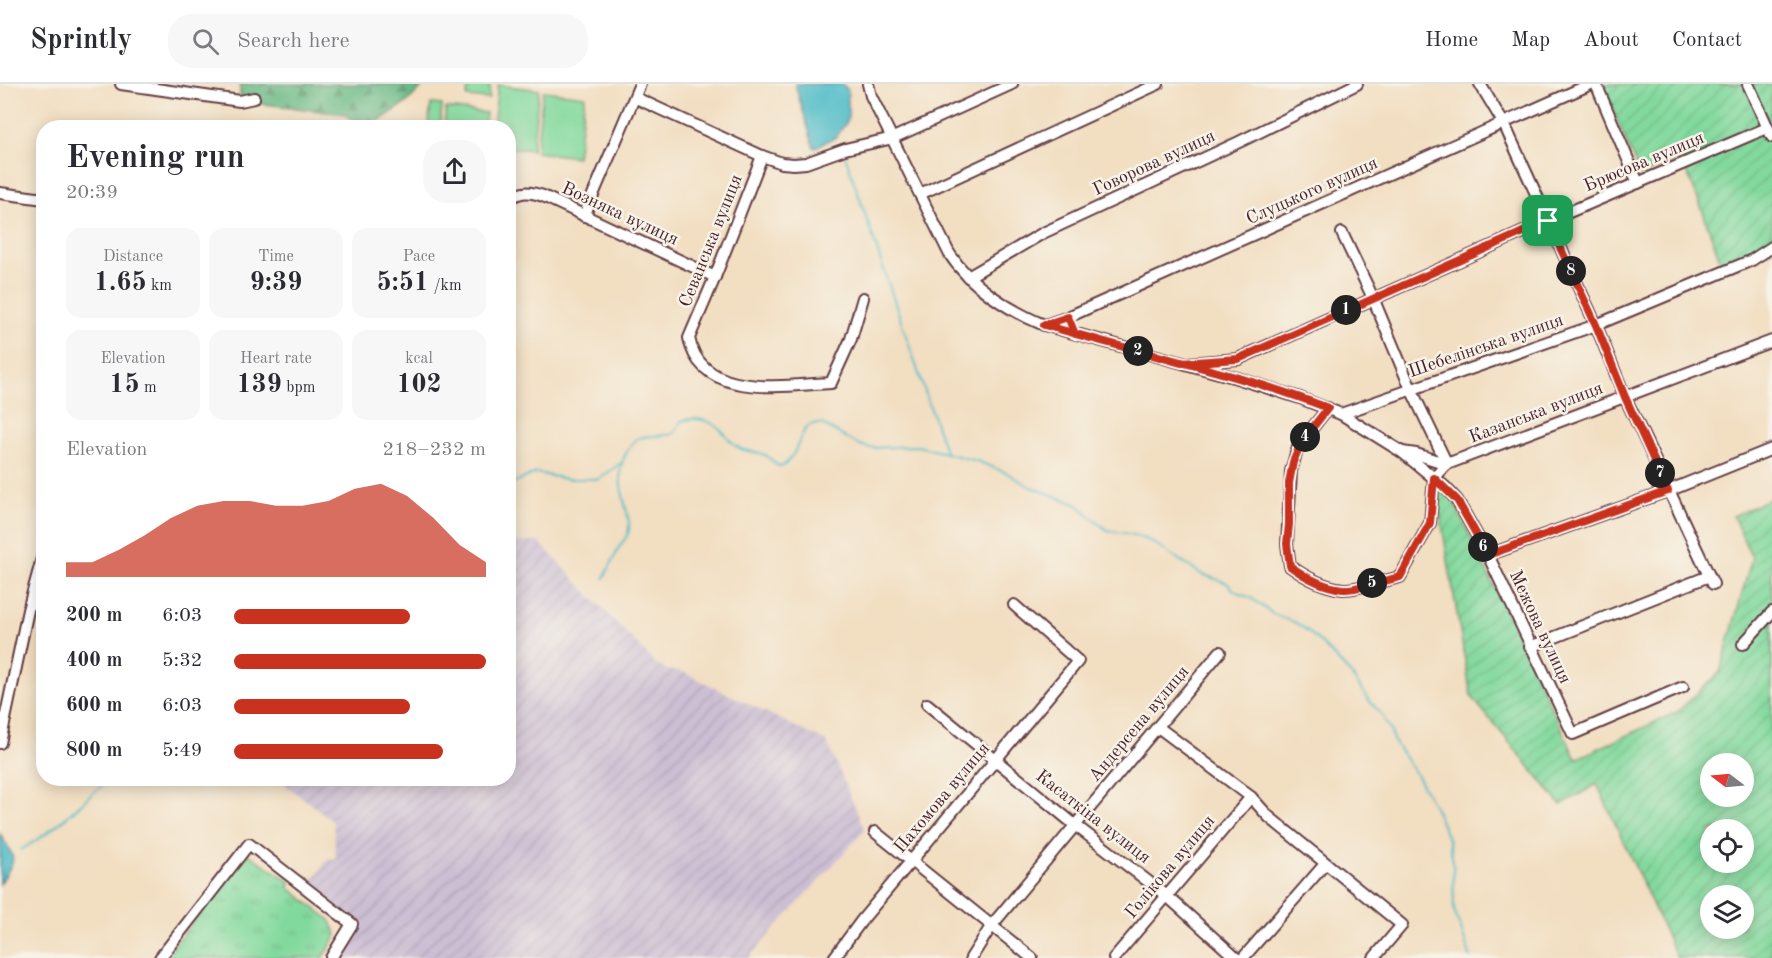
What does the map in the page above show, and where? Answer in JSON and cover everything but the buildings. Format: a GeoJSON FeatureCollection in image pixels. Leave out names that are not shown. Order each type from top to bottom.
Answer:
{"type":"FeatureCollection","features":[{"type":"Feature","properties":{"kind":"street"},"geometry":{"type":"LineString","coordinates":[[121,84],[240,101],[254,98]]}},
{"type":"Feature","properties":{"kind":"street"},"geometry":{"type":"LineString","coordinates":[[584,216],[640,84]]}},
{"type":"Feature","properties":{"kind":"street"},"geometry":{"type":"LineString","coordinates":[[868,84],[871,96],[957,266],[1015,312],[1044,325],[1237,378],[1328,408],[1402,452],[1434,478],[1430,523],[1400,577],[1344,590],[1302,575],[1290,566],[1287,544],[1291,471],[1297,450],[1328,408]]}},
{"type":"Feature","properties":{"kind":"street"},"geometry":{"type":"LineString","coordinates":[[636,98],[762,156],[782,163],[794,164],[806,163],[845,149],[893,138],[1012,84]]}},
{"type":"Feature","properties":{"kind":"street"},"geometry":{"type":"LineString","coordinates":[[920,194],[1158,84]]}},
{"type":"Feature","properties":{"kind":"street","name":"Говорова вулиця"},"geometry":{"type":"LineString","coordinates":[[968,277],[1044,233],[1357,84]]}},
{"type":"Feature","properties":{"kind":"street"},"geometry":{"type":"LineString","coordinates":[[1480,84],[1504,124],[1596,325],[1625,397],[1711,580],[1530,647]]}},
{"type":"Feature","properties":{"kind":"street","name":"Слуцького вулиця"},"geometry":{"type":"LineString","coordinates":[[1044,325],[1068,317],[1591,84]]}},
{"type":"Feature","properties":{"kind":"street"},"geometry":{"type":"LineString","coordinates":[[1596,84],[1638,183]]}},
{"type":"Feature","properties":{"kind":"street"},"geometry":{"type":"LineString","coordinates":[[1748,84],[1770,133]]}},
{"type":"Feature","properties":{"kind":"street","name":"Брюсова вулиця"},"geometry":{"type":"LineString","coordinates":[[1181,363],[1238,359],[1548,221],[1638,183],[1770,133]]}},
{"type":"Feature","properties":{"kind":"street","name":"Севанська вулиця"},"geometry":{"type":"LineString","coordinates":[[762,156],[689,338],[691,348],[699,360],[710,371],[732,382],[758,387],[831,383],[851,339],[863,298]]}},
{"type":"Feature","properties":{"kind":"street","name":"Возняка вулиця"},"geometry":{"type":"LineString","coordinates":[[516,195],[522,192],[533,193],[715,277]]}},
{"type":"Feature","properties":{"kind":"street"},"geometry":{"type":"LineString","coordinates":[[0,193],[36,198]]}},
{"type":"Feature","properties":{"kind":"street"},"geometry":{"type":"LineString","coordinates":[[1342,233],[1447,464]]}},
{"type":"Feature","properties":{"kind":"street","name":"Шебелінська вулиця"},"geometry":{"type":"LineString","coordinates":[[1341,414],[1596,325],[1752,260],[1772,247]]}},
{"type":"Feature","properties":{"kind":"street"},"geometry":{"type":"LineString","coordinates":[[1068,317],[1075,334]]}},
{"type":"Feature","properties":{"kind":"street","name":"Казанська вулиця"},"geometry":{"type":"LineString","coordinates":[[1434,478],[1447,464],[1772,341]]}},
{"type":"Feature","properties":{"kind":"street"},"geometry":{"type":"LineString","coordinates":[[1237,378],[1238,359]]}},
{"type":"Feature","properties":{"kind":"street"},"geometry":{"type":"LineString","coordinates":[[1488,555],[1668,491],[1772,449]]}},
{"type":"Feature","properties":{"kind":"street"},"geometry":{"type":"LineString","coordinates":[[1402,452],[1447,464]]}},
{"type":"Feature","properties":{"kind":"street","name":"Межова вулиця"},"geometry":{"type":"LineString","coordinates":[[1434,478],[1457,500],[1488,555],[1573,734],[1683,687]]}},
{"type":"Feature","properties":{"kind":"street"},"geometry":{"type":"LineString","coordinates":[[0,742],[36,580]]}},
{"type":"Feature","properties":{"kind":"street","name":"Пахомова вулиця"},"geometry":{"type":"LineString","coordinates":[[834,958],[862,920],[1078,661],[1014,606]]}},
{"type":"Feature","properties":{"kind":"street"},"geometry":{"type":"LineString","coordinates":[[1743,644],[1772,612]]}},
{"type":"Feature","properties":{"kind":"street","name":"Андерсена вулиця"},"geometry":{"type":"LineString","coordinates":[[971,958],[992,925],[1220,652]]}},
{"type":"Feature","properties":{"kind":"street","name":"Касаткіна вулиця"},"geometry":{"type":"LineString","coordinates":[[927,704],[1075,825],[1167,896],[1236,958]]}},
{"type":"Feature","properties":{"kind":"street"},"geometry":{"type":"LineString","coordinates":[[1158,727],[1251,797],[1269,817],[1402,925],[1374,958]]}},
{"type":"Feature","properties":{"kind":"street","name":"Голікова вулиця"},"geometry":{"type":"LineString","coordinates":[[1114,958],[1251,797]]}},
{"type":"Feature","properties":{"kind":"street"},"geometry":{"type":"LineString","coordinates":[[875,832],[1032,958]]}},
{"type":"Feature","properties":{"kind":"street"},"geometry":{"type":"LineString","coordinates":[[160,958],[249,844],[352,924],[331,958]]}},
{"type":"Feature","properties":{"kind":"street"},"geometry":{"type":"LineString","coordinates":[[1243,958],[1325,864]]}},
{"type":"Feature","properties":{"kind":"shaded area"},"geometry":{"type":"Polygon","coordinates":[[[516,542],[539,542],[657,665],[667,670],[683,672],[827,742],[865,830],[748,958],[342,958],[363,925],[309,887],[328,858],[336,859],[333,821],[287,786],[516,786],[516,542]]]}},
{"type":"Feature","properties":{"kind":"green space"},"geometry":{"type":"Polygon","coordinates":[[[240,84],[425,84],[405,104],[380,120],[356,120],[344,114],[240,101],[240,84]]]}},
{"type":"Feature","properties":{"kind":"green space"},"geometry":{"type":"Polygon","coordinates":[[[468,84],[490,85],[489,99],[467,97],[468,84]]]}},
{"type":"Feature","properties":{"kind":"green space"},"geometry":{"type":"Polygon","coordinates":[[[1602,84],[1772,84],[1772,250],[1722,266],[1681,158],[1640,175],[1602,84]]]}},
{"type":"Feature","properties":{"kind":"green space"},"geometry":{"type":"Polygon","coordinates":[[[498,85],[539,90],[532,150],[516,149],[516,120],[494,120],[498,85]]]}},
{"type":"Feature","properties":{"kind":"green space"},"geometry":{"type":"Polygon","coordinates":[[[543,91],[585,96],[577,157],[536,152],[543,91]]]}},
{"type":"Feature","properties":{"kind":"green space"},"geometry":{"type":"Polygon","coordinates":[[[431,104],[442,105],[441,120],[429,120],[431,104]]]}},
{"type":"Feature","properties":{"kind":"green space"},"geometry":{"type":"Polygon","coordinates":[[[446,108],[486,113],[485,120],[445,120],[446,108]]]}},
{"type":"Feature","properties":{"kind":"green space"},"geometry":{"type":"Polygon","coordinates":[[[1434,478],[1453,500],[1576,759],[1677,712],[1720,672],[1752,558],[1733,516],[1772,498],[1772,958],[1677,958],[1597,784],[1561,805],[1471,696],[1434,478]]]}},
{"type":"Feature","properties":{"kind":"green space"},"geometry":{"type":"Polygon","coordinates":[[[246,853],[291,882],[288,887],[330,920],[337,935],[323,958],[165,958],[246,853]]]}},
{"type":"Feature","properties":{"kind":"water"},"geometry":{"type":"Polygon","coordinates":[[[795,84],[842,84],[848,90],[848,120],[836,137],[814,148],[795,84]]]}},
{"type":"Feature","properties":{"kind":"water"},"geometry":{"type":"Polygon","coordinates":[[[0,834],[13,859],[0,884],[0,834]]]}},
{"type":"Feature","properties":{"kind":"waterway"},"geometry":{"type":"LineString","coordinates":[[845,155],[945,451]]}},
{"type":"Feature","properties":{"kind":"waterway"},"geometry":{"type":"LineString","coordinates":[[604,578],[628,533],[628,518],[620,480],[627,451],[639,438],[673,434],[681,421],[698,419],[710,422],[738,448],[765,455],[779,466],[785,465],[794,453],[805,429],[812,424],[822,424],[857,444],[870,448],[918,446],[977,461],[1007,473],[1029,486],[1076,504],[1107,530],[1134,535],[1150,541],[1201,574],[1227,583],[1235,591],[1251,598],[1273,614],[1296,623],[1319,641],[1350,673],[1381,714],[1391,731],[1393,740],[1434,806],[1449,841],[1453,861],[1454,910],[1471,958]]}},
{"type":"Feature","properties":{"kind":"waterway"},"geometry":{"type":"LineString","coordinates":[[516,482],[536,473],[566,479],[599,479],[621,463]]}},
{"type":"Feature","properties":{"kind":"waterway"},"geometry":{"type":"LineString","coordinates":[[21,850],[53,828],[102,786]]}},
{"type":"Feature","properties":{"kind":"route"},"geometry":{"type":"LineString","coordinates":[[1548,221],[1238,359],[1181,363],[1075,334],[1044,325],[1068,317],[1075,334],[1237,378],[1328,408],[1302,441],[1293,462],[1289,483],[1287,544],[1290,566],[1302,575],[1344,590],[1400,577],[1430,523],[1434,478],[1457,500],[1488,555],[1668,491],[1548,221]]}}]}
